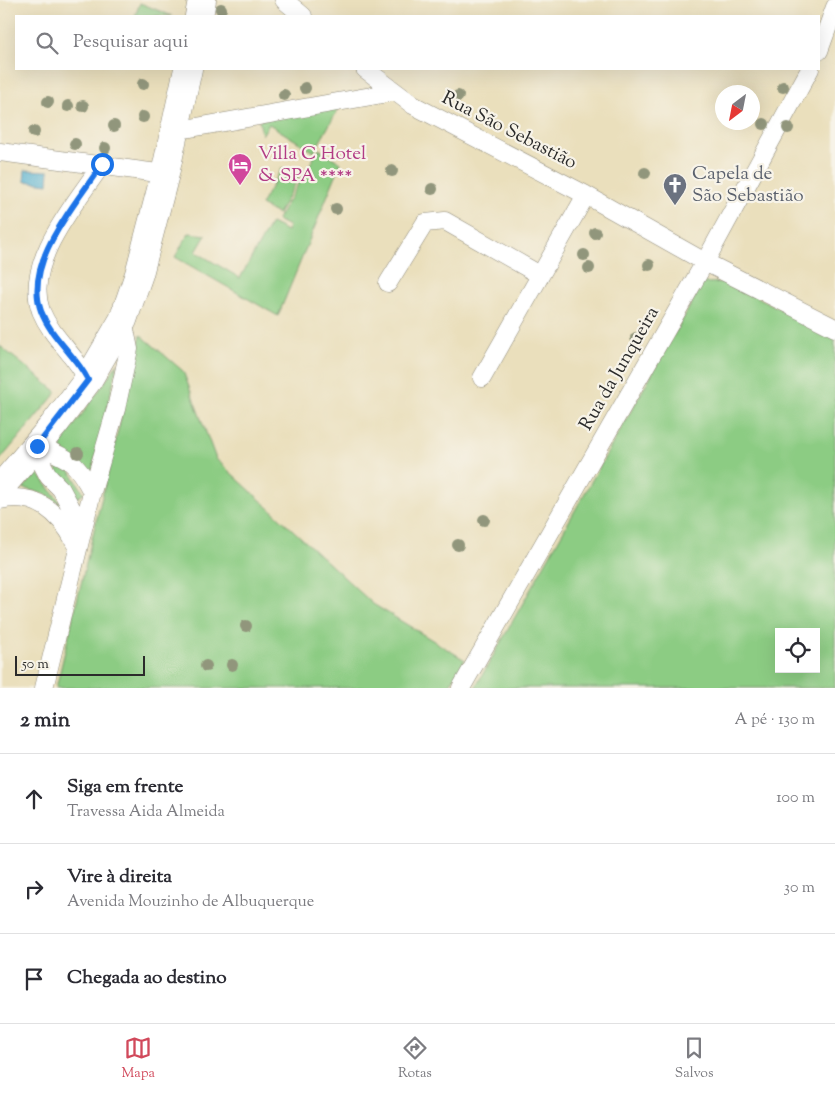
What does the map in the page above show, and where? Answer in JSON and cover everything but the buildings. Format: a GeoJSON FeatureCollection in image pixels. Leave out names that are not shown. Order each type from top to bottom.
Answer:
{"type":"FeatureCollection","features":[{"type":"Feature","properties":{"kind":"main road"},"geometry":{"type":"LineString","coordinates":[[199,15],[202,0]]}},
{"type":"Feature","properties":{"kind":"main road"},"geometry":{"type":"LineString","coordinates":[[0,488],[37,446],[88,380],[123,320],[139,274],[165,174],[188,70]]}},
{"type":"Feature","properties":{"kind":"street"},"geometry":{"type":"LineString","coordinates":[[284,0],[302,15]]}},
{"type":"Feature","properties":{"kind":"street"},"geometry":{"type":"LineString","coordinates":[[820,48],[835,7]]}},
{"type":"Feature","properties":{"kind":"street","name":"Rua São Sebastião"},"geometry":{"type":"LineString","coordinates":[[366,70],[412,105],[586,195],[705,262],[835,328]]}},
{"type":"Feature","properties":{"kind":"street","name":"Rua da Junqueira"},"geometry":{"type":"LineString","coordinates":[[461,688],[705,262],[809,70]]}},
{"type":"Feature","properties":{"kind":"street"},"geometry":{"type":"LineString","coordinates":[[174,131],[394,92]]}},
{"type":"Feature","properties":{"kind":"street"},"geometry":{"type":"LineString","coordinates":[[0,152],[102,164],[165,174]]}},
{"type":"Feature","properties":{"kind":"street"},"geometry":{"type":"LineString","coordinates":[[88,380],[80,364],[58,341],[45,318],[41,310],[38,285],[44,254],[102,164]]}},
{"type":"Feature","properties":{"kind":"street","name":"Rua São Sebastião"},"geometry":{"type":"LineString","coordinates":[[482,378],[586,195]]}},
{"type":"Feature","properties":{"kind":"street"},"geometry":{"type":"LineString","coordinates":[[388,283],[425,223],[445,221],[540,275]]}},
{"type":"Feature","properties":{"kind":"street"},"geometry":{"type":"LineString","coordinates":[[44,688],[92,492],[116,409],[129,349],[123,320]]}},
{"type":"Feature","properties":{"kind":"street"},"geometry":{"type":"LineString","coordinates":[[37,446],[59,454],[81,470],[92,492]]}},
{"type":"Feature","properties":{"kind":"street"},"geometry":{"type":"LineString","coordinates":[[37,446],[41,462],[49,477],[60,489],[75,515],[78,549]]}},
{"type":"Feature","properties":{"kind":"street"},"geometry":{"type":"LineString","coordinates":[[0,500],[11,497],[33,501],[53,510],[68,528],[78,549]]}},
{"type":"Feature","properties":{"kind":"green space"},"geometry":{"type":"Polygon","coordinates":[[[140,3],[170,15],[135,15],[140,3]]]}},
{"type":"Feature","properties":{"kind":"green space"},"geometry":{"type":"Polygon","coordinates":[[[340,106],[314,152],[269,124],[262,135],[259,120],[340,106]]]}},
{"type":"Feature","properties":{"kind":"green space"},"geometry":{"type":"Polygon","coordinates":[[[319,149],[341,163],[278,316],[175,257],[189,233],[206,235],[196,252],[240,278],[271,223],[287,231],[289,226],[277,220],[319,149]]]}},
{"type":"Feature","properties":{"kind":"green space"},"geometry":{"type":"Polygon","coordinates":[[[282,168],[299,177],[278,214],[261,205],[282,168]]]}},
{"type":"Feature","properties":{"kind":"green space"},"geometry":{"type":"Polygon","coordinates":[[[729,282],[835,338],[835,688],[475,688],[703,283],[729,282]]]}},
{"type":"Feature","properties":{"kind":"green space"},"geometry":{"type":"Polygon","coordinates":[[[141,335],[183,371],[216,459],[373,604],[465,660],[448,688],[56,688],[141,335]]]}},
{"type":"Feature","properties":{"kind":"green space"},"geometry":{"type":"Polygon","coordinates":[[[0,346],[57,392],[0,460],[0,346]]]}},
{"type":"Feature","properties":{"kind":"green space"},"geometry":{"type":"Polygon","coordinates":[[[118,363],[91,476],[59,447],[118,363]]]}},
{"type":"Feature","properties":{"kind":"green space"},"geometry":{"type":"Polygon","coordinates":[[[53,460],[70,471],[84,493],[77,498],[58,473],[53,460]]]}},
{"type":"Feature","properties":{"kind":"green space"},"geometry":{"type":"Polygon","coordinates":[[[38,473],[63,506],[47,495],[23,488],[38,473]]]}},
{"type":"Feature","properties":{"kind":"water"},"geometry":{"type":"Polygon","coordinates":[[[25,170],[49,171],[48,184],[24,181],[25,170]]]}},
{"type":"Feature","properties":{"kind":"place","name":"Villa C Hotel & SPA ****"},"geometry":{"type":"Point","coordinates":[240,186]}},
{"type":"Feature","properties":{"kind":"place","name":"Capela de São Sebastião"},"geometry":{"type":"Point","coordinates":[675,206]}},
{"type":"Feature","properties":{"kind":"route"},"geometry":{"type":"LineString","coordinates":[[37,446],[88,380],[80,364],[58,341],[41,310],[38,285],[44,254],[102,164]]}}]}
